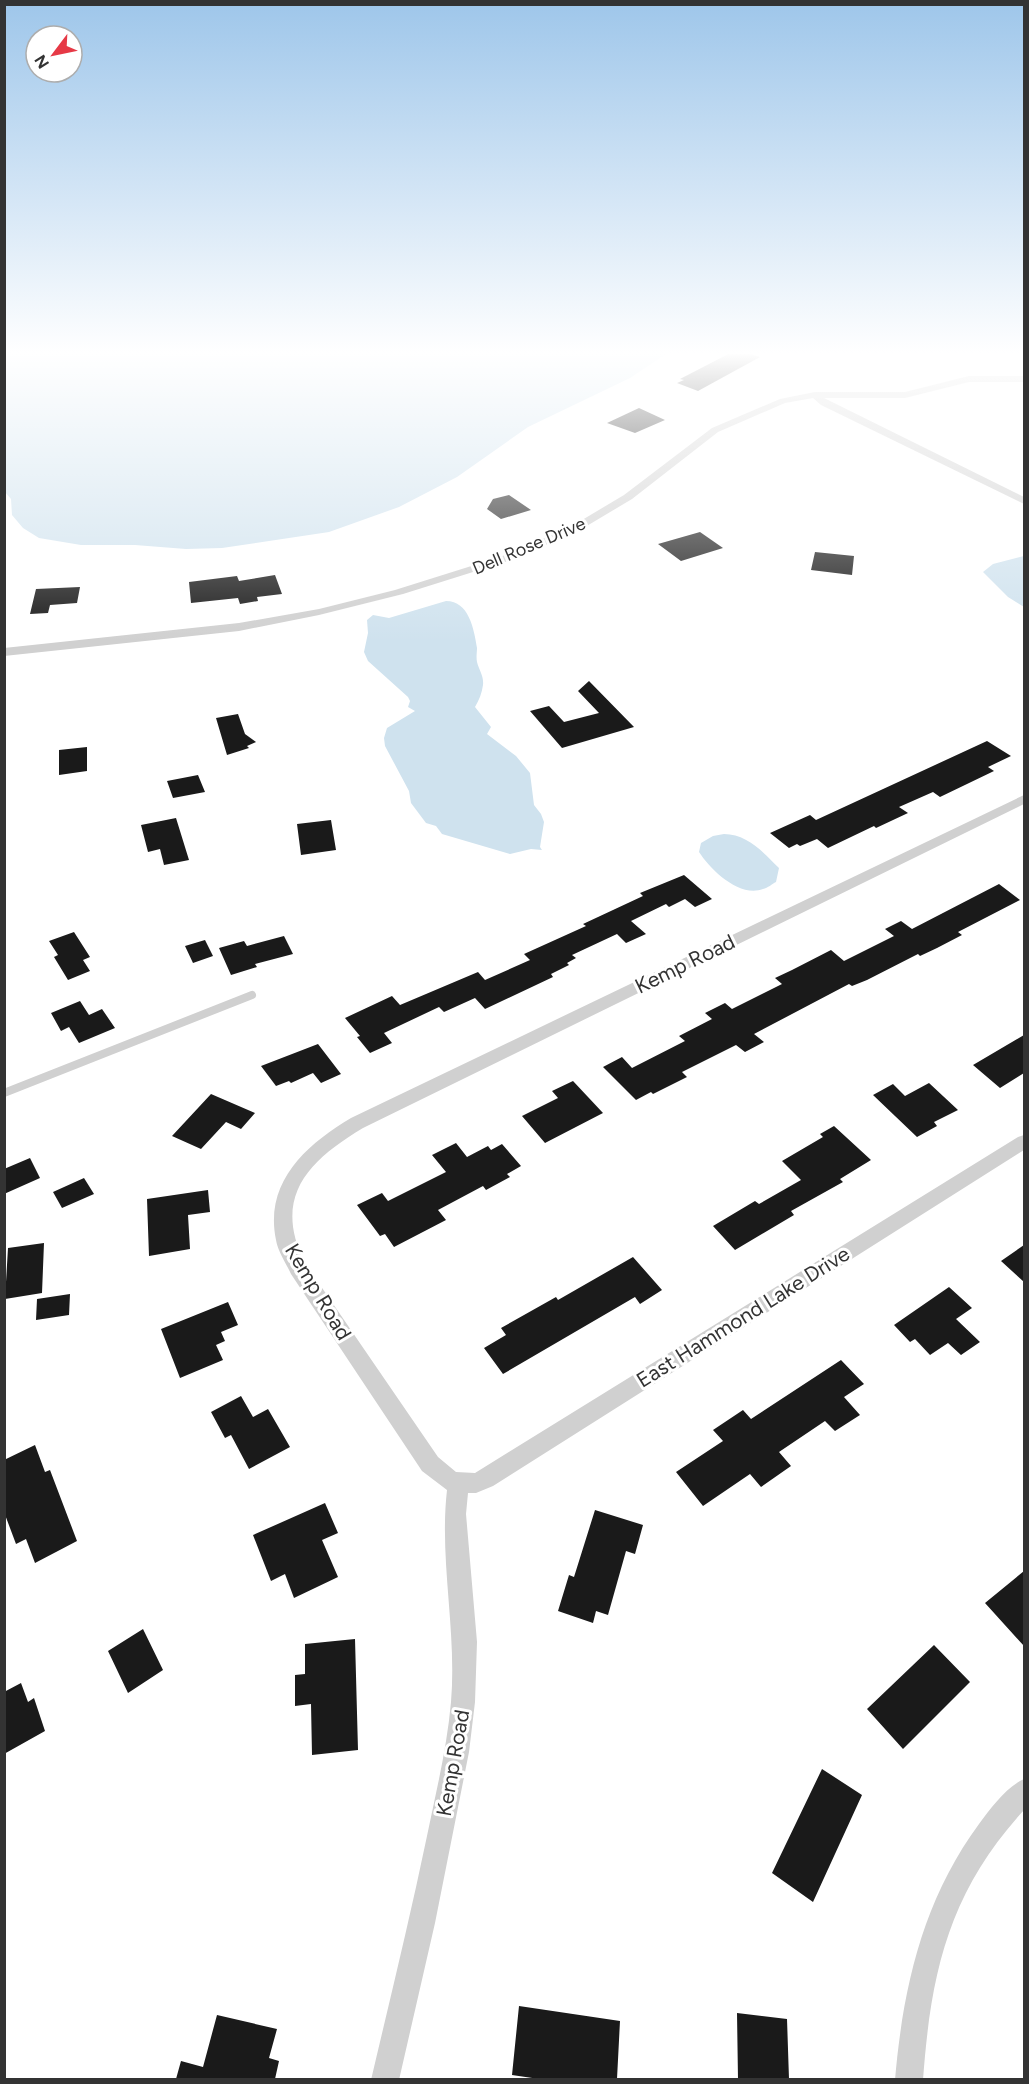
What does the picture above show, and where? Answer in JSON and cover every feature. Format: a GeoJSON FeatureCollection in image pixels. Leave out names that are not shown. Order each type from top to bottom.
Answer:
{"type":"FeatureCollection","features":[{"type":"Feature","properties":{"kind":"street","name":"Dell Rose Drive"},"geometry":{"type":"LineString","coordinates":[[4,652],[166,636],[267,623],[350,605],[474,570],[551,540],[607,511],[691,447]]}},
{"type":"Feature","properties":{"kind":"street"},"geometry":{"type":"LineString","coordinates":[[914,447],[1024,501]]}},
{"type":"Feature","properties":{"kind":"street","name":"Kemp Road"},"geometry":{"type":"LineString","coordinates":[[385,2079],[424,1912],[457,1752],[463,1702],[465,1642],[455,1514],[458,1483],[441,1474],[419,1449],[298,1268],[285,1241],[282,1221],[285,1196],[295,1173],[328,1140],[357,1123],[1024,799]]}},
{"type":"Feature","properties":{"kind":"street","name":"East Hammond Lake Drive"},"geometry":{"type":"LineString","coordinates":[[458,1483],[485,1479],[1024,1142]]}},
{"type":"Feature","properties":{"kind":"street"},"geometry":{"type":"LineString","coordinates":[[909,2079],[919,1986],[942,1911],[976,1846],[1024,1792]]}},
{"type":"Feature","properties":{"kind":"lane"},"geometry":{"type":"LineString","coordinates":[[4,1093],[252,995]]}},
{"type":"Feature","properties":{"kind":"water"},"geometry":{"type":"Polygon","coordinates":[[[5,447],[499,447],[457,477],[399,507],[329,532],[222,548],[81,545],[39,538],[23,528],[12,515],[11,499],[5,492],[5,447]]]}},
{"type":"Feature","properties":{"kind":"water"},"geometry":{"type":"Polygon","coordinates":[[[1024,556],[1024,607],[1008,597],[983,572],[993,564],[1024,556]]]}},
{"type":"Feature","properties":{"kind":"water"},"geometry":{"type":"Polygon","coordinates":[[[446,601],[460,606],[472,625],[477,648],[477,662],[483,682],[483,688],[475,707],[491,727],[487,734],[516,756],[530,773],[534,805],[544,822],[540,847],[542,850],[531,849],[510,854],[442,834],[436,826],[426,823],[411,803],[409,791],[385,746],[384,738],[387,728],[415,711],[408,707],[410,701],[408,697],[368,661],[364,652],[368,633],[367,620],[373,615],[389,618],[446,601]]]}},
{"type":"Feature","properties":{"kind":"water"},"geometry":{"type":"Polygon","coordinates":[[[724,834],[740,837],[767,856],[779,868],[776,882],[754,891],[735,886],[718,874],[699,852],[701,843],[713,836],[724,834]]]}},
{"type":"Feature","properties":{"kind":"building"},"geometry":{"type":"Polygon","coordinates":[[[509,495],[531,510],[501,519],[487,509],[493,499],[509,495]]]}},
{"type":"Feature","properties":{"kind":"building"},"geometry":{"type":"Polygon","coordinates":[[[700,532],[723,548],[681,561],[658,544],[700,532]]]}},
{"type":"Feature","properties":{"kind":"building"},"geometry":{"type":"Polygon","coordinates":[[[815,552],[854,556],[852,575],[811,570],[815,552]]]}},
{"type":"Feature","properties":{"kind":"building"},"geometry":{"type":"Polygon","coordinates":[[[275,575],[282,594],[257,597],[258,601],[240,604],[238,598],[191,603],[189,582],[237,576],[239,581],[275,575]]]}},
{"type":"Feature","properties":{"kind":"building"},"geometry":{"type":"Polygon","coordinates":[[[80,587],[77,603],[50,605],[48,613],[30,614],[36,589],[80,587]]]}},
{"type":"Feature","properties":{"kind":"building"},"geometry":{"type":"Polygon","coordinates":[[[589,681],[634,727],[562,748],[530,711],[549,706],[564,722],[599,713],[578,691],[589,681]]]}},
{"type":"Feature","properties":{"kind":"building"},"geometry":{"type":"Polygon","coordinates":[[[238,714],[245,734],[256,742],[247,746],[249,748],[227,755],[216,718],[238,714]]]}},
{"type":"Feature","properties":{"kind":"building"},"geometry":{"type":"Polygon","coordinates":[[[987,741],[1011,756],[988,767],[994,771],[940,797],[933,792],[899,807],[908,813],[876,828],[874,826],[828,848],[817,839],[789,848],[770,833],[810,815],[816,820],[987,741]]]}},
{"type":"Feature","properties":{"kind":"building"},"geometry":{"type":"Polygon","coordinates":[[[87,747],[87,771],[59,775],[59,750],[87,747]]]}},
{"type":"Feature","properties":{"kind":"building"},"geometry":{"type":"Polygon","coordinates":[[[198,775],[205,792],[173,798],[167,781],[198,775]]]}},
{"type":"Feature","properties":{"kind":"building"},"geometry":{"type":"Polygon","coordinates":[[[176,818],[189,860],[164,865],[160,849],[148,852],[141,825],[176,818]]]}},
{"type":"Feature","properties":{"kind":"building"},"geometry":{"type":"Polygon","coordinates":[[[331,820],[336,850],[301,855],[297,824],[331,820]]]}},
{"type":"Feature","properties":{"kind":"building"},"geometry":{"type":"Polygon","coordinates":[[[684,875],[712,899],[695,907],[685,899],[669,907],[666,904],[631,921],[646,934],[626,943],[617,934],[572,955],[576,958],[567,963],[569,965],[551,974],[553,977],[485,1009],[475,998],[444,1012],[439,1007],[384,1033],[392,1043],[370,1053],[345,1018],[392,996],[400,1005],[478,972],[485,980],[530,960],[524,954],[586,926],[583,924],[643,896],[640,893],[684,875]]]}},
{"type":"Feature","properties":{"kind":"building"},"geometry":{"type":"Polygon","coordinates":[[[999,884],[1020,900],[958,932],[962,935],[937,948],[920,956],[918,954],[867,980],[852,986],[849,984],[754,1034],[764,1042],[745,1052],[736,1045],[682,1072],[687,1077],[636,1100],[603,1067],[622,1057],[632,1068],[685,1041],[679,1036],[712,1019],[705,1013],[725,1003],[732,1009],[782,984],[775,978],[831,950],[844,961],[894,936],[885,929],[901,921],[912,929],[999,884]]]}},
{"type":"Feature","properties":{"kind":"building"},"geometry":{"type":"Polygon","coordinates":[[[74,932],[90,957],[83,960],[90,971],[68,980],[54,957],[58,955],[49,941],[74,932]]]}},
{"type":"Feature","properties":{"kind":"building"},"geometry":{"type":"Polygon","coordinates":[[[284,936],[293,954],[255,964],[257,967],[231,975],[219,948],[244,941],[247,946],[284,936]]]}},
{"type":"Feature","properties":{"kind":"building"},"geometry":{"type":"Polygon","coordinates":[[[205,940],[213,956],[193,963],[185,946],[205,940]]]}},
{"type":"Feature","properties":{"kind":"building"},"geometry":{"type":"Polygon","coordinates":[[[80,1001],[89,1015],[102,1009],[115,1028],[79,1043],[69,1027],[61,1031],[51,1013],[80,1001]]]}},
{"type":"Feature","properties":{"kind":"building"},"geometry":{"type":"Polygon","coordinates":[[[1024,1035],[1024,1073],[1000,1088],[973,1065],[1024,1035]]]}},
{"type":"Feature","properties":{"kind":"building"},"geometry":{"type":"Polygon","coordinates":[[[318,1044],[341,1074],[321,1083],[313,1073],[291,1083],[289,1081],[276,1086],[261,1066],[318,1044]]]}},
{"type":"Feature","properties":{"kind":"building"},"geometry":{"type":"Polygon","coordinates":[[[573,1081],[603,1113],[545,1143],[522,1116],[558,1098],[552,1091],[573,1081]]]}},
{"type":"Feature","properties":{"kind":"building"},"geometry":{"type":"Polygon","coordinates":[[[929,1083],[958,1110],[934,1122],[937,1126],[917,1137],[873,1095],[893,1084],[905,1096],[929,1083]]]}},
{"type":"Feature","properties":{"kind":"building"},"geometry":{"type":"Polygon","coordinates":[[[211,1094],[255,1113],[241,1129],[226,1122],[201,1149],[172,1136],[211,1094]]]}},
{"type":"Feature","properties":{"kind":"building"},"geometry":{"type":"Polygon","coordinates":[[[834,1126],[871,1160],[840,1179],[843,1182],[791,1211],[794,1215],[735,1250],[713,1226],[755,1201],[759,1204],[801,1180],[782,1161],[823,1137],[820,1134],[834,1126]]]}},
{"type":"Feature","properties":{"kind":"building"},"geometry":{"type":"Polygon","coordinates":[[[456,1143],[467,1157],[488,1146],[491,1150],[502,1144],[521,1166],[507,1174],[510,1177],[486,1190],[483,1186],[438,1210],[446,1220],[394,1247],[385,1234],[380,1236],[357,1205],[382,1193],[388,1201],[446,1172],[432,1155],[456,1143]]]}},
{"type":"Feature","properties":{"kind":"building"},"geometry":{"type":"Polygon","coordinates":[[[30,1158],[40,1178],[4,1194],[4,1169],[30,1158]]]}},
{"type":"Feature","properties":{"kind":"building"},"geometry":{"type":"Polygon","coordinates":[[[84,1178],[94,1194],[62,1208],[53,1192],[84,1178]]]}},
{"type":"Feature","properties":{"kind":"building"},"geometry":{"type":"Polygon","coordinates":[[[208,1190],[210,1212],[188,1215],[190,1249],[149,1256],[147,1199],[208,1190]]]}},
{"type":"Feature","properties":{"kind":"building"},"geometry":{"type":"Polygon","coordinates":[[[44,1243],[42,1293],[5,1299],[8,1248],[44,1243]]]}},
{"type":"Feature","properties":{"kind":"building"},"geometry":{"type":"Polygon","coordinates":[[[1024,1245],[1024,1282],[1001,1261],[1024,1245]]]}},
{"type":"Feature","properties":{"kind":"building"},"geometry":{"type":"Polygon","coordinates":[[[633,1257],[662,1290],[640,1304],[635,1297],[503,1374],[484,1348],[506,1335],[501,1328],[556,1297],[558,1300],[633,1257]]]}},
{"type":"Feature","properties":{"kind":"building"},"geometry":{"type":"Polygon","coordinates":[[[949,1287],[972,1308],[956,1319],[980,1342],[961,1355],[948,1343],[930,1355],[915,1339],[910,1342],[894,1325],[949,1287]]]}},
{"type":"Feature","properties":{"kind":"building"},"geometry":{"type":"Polygon","coordinates":[[[70,1294],[69,1315],[36,1320],[37,1299],[70,1294]]]}},
{"type":"Feature","properties":{"kind":"building"},"geometry":{"type":"Polygon","coordinates":[[[228,1302],[238,1325],[221,1332],[225,1341],[216,1345],[223,1360],[180,1378],[161,1329],[228,1302]]]}},
{"type":"Feature","properties":{"kind":"building"},"geometry":{"type":"Polygon","coordinates":[[[841,1360],[864,1384],[844,1397],[860,1415],[835,1431],[825,1421],[779,1452],[791,1466],[761,1487],[750,1474],[703,1506],[676,1472],[723,1441],[713,1430],[743,1410],[751,1419],[841,1360]]]}},
{"type":"Feature","properties":{"kind":"building"},"geometry":{"type":"Polygon","coordinates":[[[241,1396],[253,1417],[268,1409],[290,1447],[249,1469],[231,1435],[225,1438],[211,1412],[241,1396]]]}},
{"type":"Feature","properties":{"kind":"building"},"geometry":{"type":"Polygon","coordinates":[[[35,1445],[45,1472],[50,1470],[77,1541],[35,1563],[26,1539],[16,1544],[4,1512],[4,1460],[35,1445]]]}},
{"type":"Feature","properties":{"kind":"building"},"geometry":{"type":"Polygon","coordinates":[[[325,1503],[338,1533],[322,1540],[338,1577],[294,1598],[285,1574],[271,1581],[253,1535],[325,1503]]]}},
{"type":"Feature","properties":{"kind":"building"},"geometry":{"type":"Polygon","coordinates":[[[595,1510],[643,1525],[635,1554],[626,1551],[608,1615],[596,1611],[593,1623],[558,1611],[569,1575],[574,1577],[595,1510]]]}},
{"type":"Feature","properties":{"kind":"building"},"geometry":{"type":"Polygon","coordinates":[[[1024,1571],[1024,1646],[985,1603],[1024,1571]]]}},
{"type":"Feature","properties":{"kind":"building"},"geometry":{"type":"Polygon","coordinates":[[[143,1629],[163,1670],[128,1693],[108,1651],[143,1629]]]}},
{"type":"Feature","properties":{"kind":"building"},"geometry":{"type":"Polygon","coordinates":[[[355,1639],[358,1750],[312,1755],[311,1704],[295,1706],[295,1675],[305,1674],[305,1644],[355,1639]]]}},
{"type":"Feature","properties":{"kind":"building"},"geometry":{"type":"Polygon","coordinates":[[[934,1645],[970,1682],[903,1749],[867,1709],[934,1645]]]}},
{"type":"Feature","properties":{"kind":"building"},"geometry":{"type":"Polygon","coordinates":[[[21,1683],[28,1702],[34,1698],[45,1731],[4,1754],[4,1692],[21,1683]]]}},
{"type":"Feature","properties":{"kind":"building"},"geometry":{"type":"Polygon","coordinates":[[[822,1769],[862,1795],[813,1902],[772,1873],[822,1769]]]}},
{"type":"Feature","properties":{"kind":"building"},"geometry":{"type":"Polygon","coordinates":[[[519,2006],[620,2021],[617,2079],[539,2079],[512,2075],[519,2006]]]}},
{"type":"Feature","properties":{"kind":"building"},"geometry":{"type":"Polygon","coordinates":[[[737,2013],[787,2019],[789,2079],[738,2079],[737,2013]]]}},
{"type":"Feature","properties":{"kind":"building"},"geometry":{"type":"Polygon","coordinates":[[[217,2015],[277,2029],[269,2058],[279,2061],[275,2079],[176,2079],[181,2061],[203,2067],[217,2015]]]}}]}
